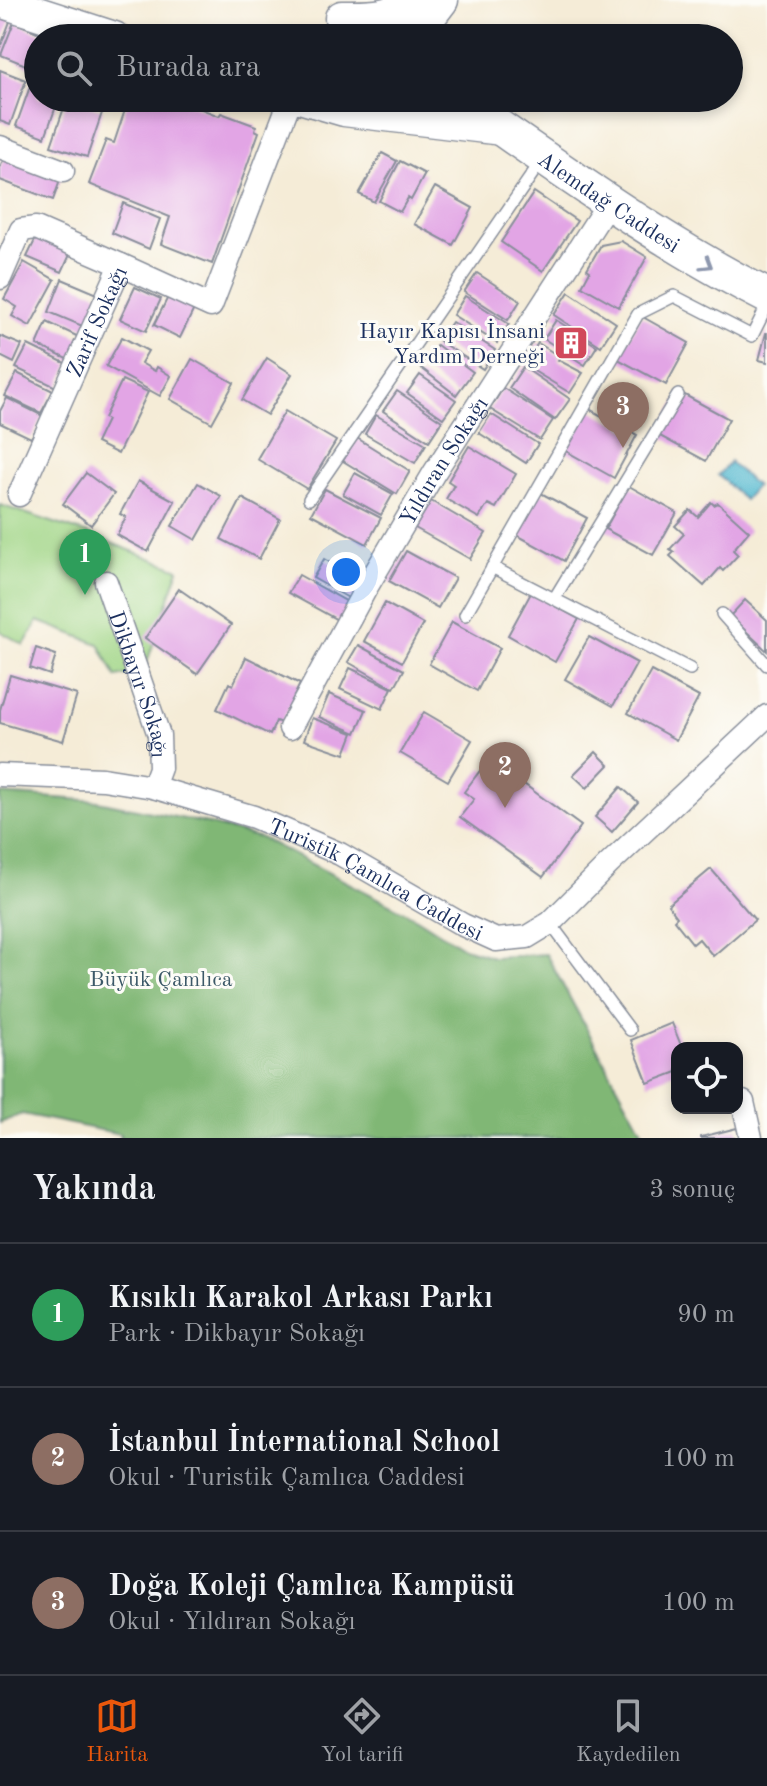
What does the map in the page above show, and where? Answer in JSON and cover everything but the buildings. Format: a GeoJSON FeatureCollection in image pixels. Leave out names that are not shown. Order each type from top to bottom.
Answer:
{"type":"FeatureCollection","features":[{"type":"Feature","properties":{"kind":"main road"},"geometry":{"type":"LineString","coordinates":[[336,19],[376,19],[398,13],[414,0]]}},
{"type":"Feature","properties":{"kind":"main road"},"geometry":{"type":"LineString","coordinates":[[423,24],[441,0]]}},
{"type":"Feature","properties":{"kind":"main road","name":"Alemdağ Caddesi"},"geometry":{"type":"LineString","coordinates":[[477,112],[609,202],[721,273],[767,296]]}},
{"type":"Feature","properties":{"kind":"street"},"geometry":{"type":"LineString","coordinates":[[0,1],[71,24]]}},
{"type":"Feature","properties":{"kind":"street","name":"Zarif Sokağı"},"geometry":{"type":"LineString","coordinates":[[19,495],[121,265],[211,306],[286,112]]}},
{"type":"Feature","properties":{"kind":"street"},"geometry":{"type":"LineString","coordinates":[[361,112],[502,129]]}},
{"type":"Feature","properties":{"kind":"street"},"geometry":{"type":"LineString","coordinates":[[0,147],[63,171]]}},
{"type":"Feature","properties":{"kind":"street","name":"Yıldıran Sokağı"},"geometry":{"type":"LineString","coordinates":[[290,728],[365,590],[434,473],[609,202]]}},
{"type":"Feature","properties":{"kind":"street"},"geometry":{"type":"LineString","coordinates":[[0,278],[21,230],[36,228],[121,265]]}},
{"type":"Feature","properties":{"kind":"street","name":"Dikbayır Sokağı"},"geometry":{"type":"LineString","coordinates":[[106,582],[159,735],[160,768],[153,787]]}},
{"type":"Feature","properties":{"kind":"street","name":"Turistik Çamlıca Caddesi"},"geometry":{"type":"LineString","coordinates":[[0,775],[103,779],[153,787],[254,817],[340,854],[463,925],[496,940],[527,937],[550,923],[767,716]]}},
{"type":"Feature","properties":{"kind":"street"},"geometry":{"type":"LineString","coordinates":[[743,1102],[751,1138]]}},
{"type":"Feature","properties":{"kind":"lane"},"geometry":{"type":"LineString","coordinates":[[309,499],[545,157]]}},
{"type":"Feature","properties":{"kind":"lane"},"geometry":{"type":"LineString","coordinates":[[465,615],[638,314],[674,296],[752,336],[767,306]]}},
{"type":"Feature","properties":{"kind":"lane"},"geometry":{"type":"LineString","coordinates":[[554,599],[678,395]]}},
{"type":"Feature","properties":{"kind":"lane"},"geometry":{"type":"LineString","coordinates":[[492,567],[690,669]]}},
{"type":"Feature","properties":{"kind":"lane"},"geometry":{"type":"LineString","coordinates":[[722,614],[767,665]]}},
{"type":"Feature","properties":{"kind":"lane"},"geometry":{"type":"LineString","coordinates":[[550,923],[630,1030]]}},
{"type":"Feature","properties":{"kind":"green space"},"geometry":{"type":"Polygon","coordinates":[[[0,505],[179,569],[144,671],[116,677],[99,644],[38,621],[24,645],[0,631],[0,505]]]}},
{"type":"Feature","properties":{"kind":"green space","name":"Büyük Çamlıca"},"geometry":{"type":"Polygon","coordinates":[[[0,794],[98,801],[261,838],[417,918],[464,948],[493,957],[546,954],[646,1138],[120,1138],[120,1134],[22,1114],[0,1123],[0,794]]]}},
{"type":"Feature","properties":{"kind":"water"},"geometry":{"type":"Polygon","coordinates":[[[730,462],[756,486],[744,500],[718,475],[730,462]]]}},
{"type":"Feature","properties":{"kind":"place","name":"Hayır Kapısı İnsani Yardım Derneği"},"geometry":{"type":"Point","coordinates":[571,343]}},
{"type":"Feature","properties":{"kind":"place","name":"Doğa Koleji Çamlıca Kampüsü"},"geometry":{"type":"Point","coordinates":[623,448]}},
{"type":"Feature","properties":{"kind":"place","name":"Kısıklı Karakol Arkası Parkı"},"geometry":{"type":"Point","coordinates":[85,595]}},
{"type":"Feature","properties":{"kind":"place","name":"İstanbul İnternational School"},"geometry":{"type":"Point","coordinates":[505,808]}}]}
